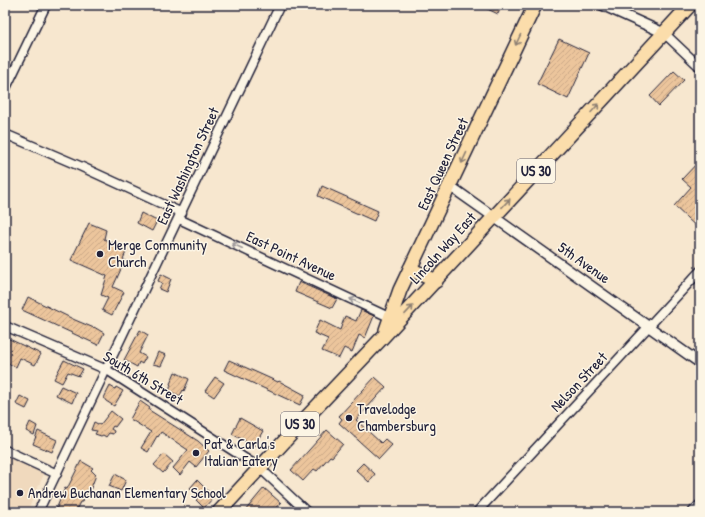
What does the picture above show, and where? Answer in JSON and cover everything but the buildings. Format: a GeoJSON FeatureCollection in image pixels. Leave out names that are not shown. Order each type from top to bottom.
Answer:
{"type":"FeatureCollection","features":[{"type":"Feature","properties":{"kind":"highway","name":"East Queen Street"},"geometry":{"type":"LineString","coordinates":[[382,338],[400,290],[535,5]]}},
{"type":"Feature","properties":{"kind":"highway","name":"Lincoln Way East"},"geometry":{"type":"LineString","coordinates":[[219,512],[436,281],[494,216],[690,5]]}},
{"type":"Feature","properties":{"kind":"highway"},"geometry":{"type":"LineString","coordinates":[[410,269],[436,281]]}},
{"type":"Feature","properties":{"kind":"street","name":"East Washington Street"},"geometry":{"type":"LineString","coordinates":[[38,512],[280,5]]}},
{"type":"Feature","properties":{"kind":"street"},"geometry":{"type":"LineString","coordinates":[[602,5],[664,33],[700,67]]}},
{"type":"Feature","properties":{"kind":"street"},"geometry":{"type":"LineString","coordinates":[[5,90],[44,6]]}},
{"type":"Feature","properties":{"kind":"street","name":"East Point Avenue"},"geometry":{"type":"LineString","coordinates":[[5,134],[82,167],[390,318]]}},
{"type":"Feature","properties":{"kind":"street","name":"5th Avenue"},"geometry":{"type":"LineString","coordinates":[[450,186],[700,363]]}},
{"type":"Feature","properties":{"kind":"street","name":"Nelson Street"},"geometry":{"type":"LineString","coordinates":[[477,512],[650,327],[700,271]]}},
{"type":"Feature","properties":{"kind":"street","name":"South 6th Street"},"geometry":{"type":"LineString","coordinates":[[5,326],[107,370],[260,468],[307,512]]}},
{"type":"Feature","properties":{"kind":"street"},"geometry":{"type":"LineString","coordinates":[[5,450],[56,474]]}},
{"type":"Feature","properties":{"kind":"street"},"geometry":{"type":"LineString","coordinates":[[693,512],[700,504]]}},
{"type":"Feature","properties":{"kind":"shaded area","name":"Andrew Buchanan Elementary School"},"geometry":{"type":"Polygon","coordinates":[[[5,456],[44,474],[27,512],[5,512],[5,456]]]}},
{"type":"Feature","properties":{"kind":"place","name":"Merge Community Church"},"geometry":{"type":"Point","coordinates":[100,254]}},
{"type":"Feature","properties":{"kind":"place","name":"Travelodge Chambersburg"},"geometry":{"type":"Point","coordinates":[349,418]}},
{"type":"Feature","properties":{"kind":"place","name":"Pat & Carla's Italian Eatery"},"geometry":{"type":"Point","coordinates":[196,453]}},
{"type":"Feature","properties":{"kind":"place","name":"Andrew Buchanan Elementary School"},"geometry":{"type":"Point","coordinates":[20,493]}}]}
